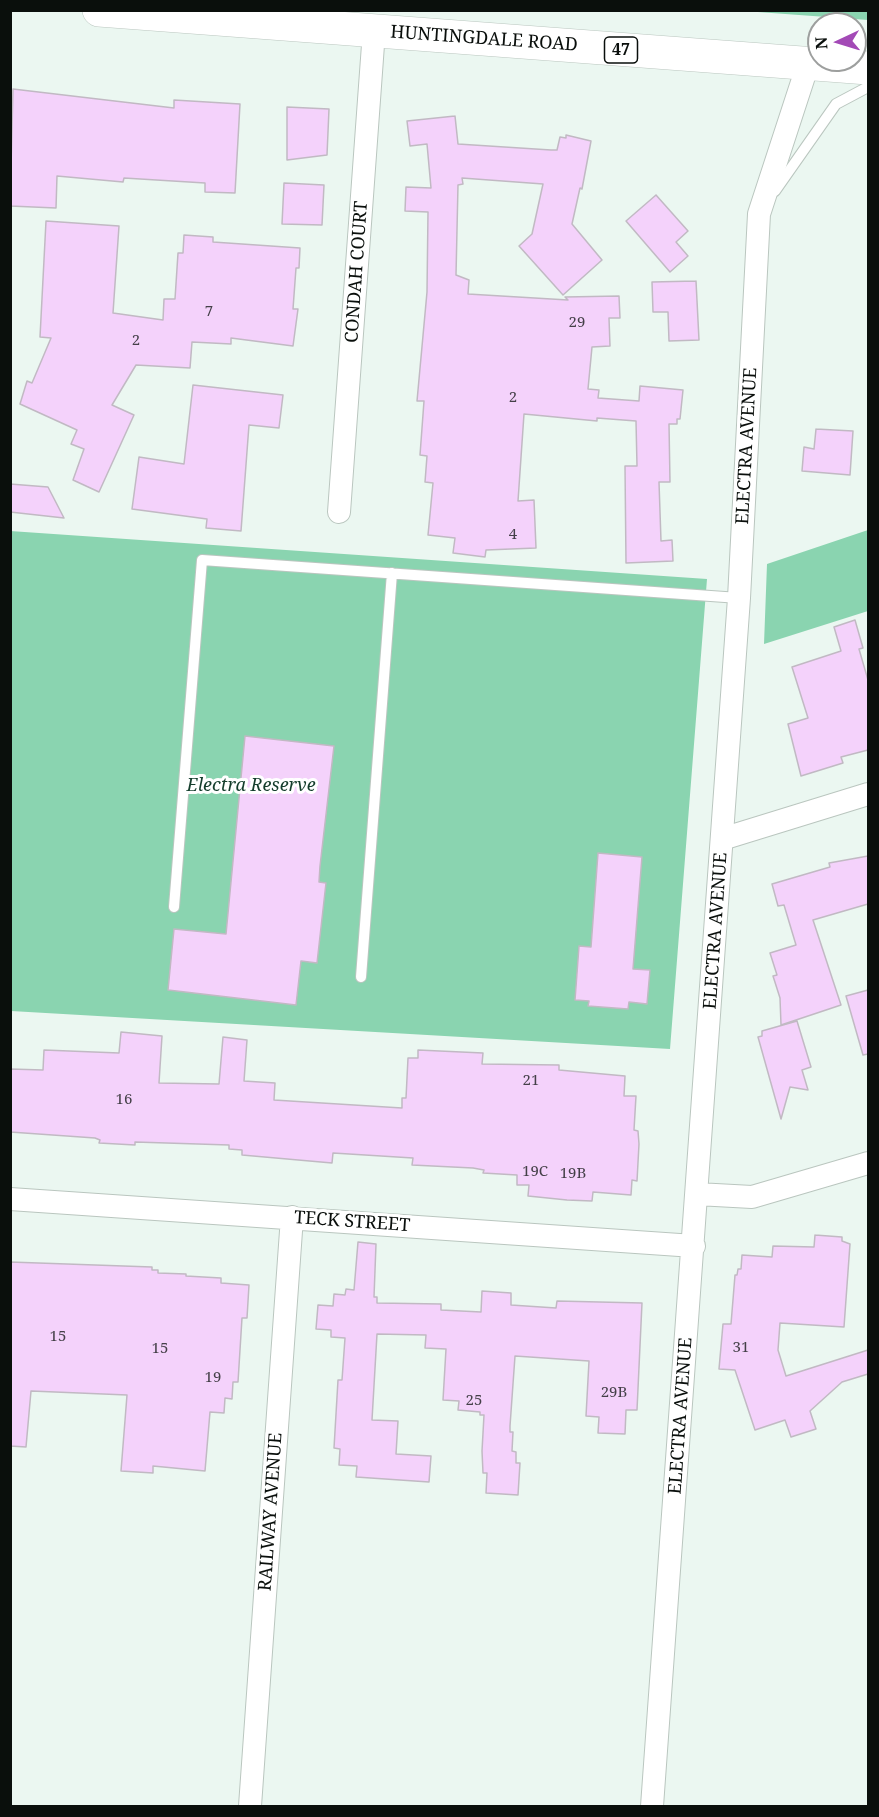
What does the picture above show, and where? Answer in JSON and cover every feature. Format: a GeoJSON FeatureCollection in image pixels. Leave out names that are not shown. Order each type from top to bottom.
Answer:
{"type":"FeatureCollection","features":[{"type":"Feature","properties":{"kind":"main road","name":"HUNTINGDALE ROAD"},"geometry":{"type":"LineString","coordinates":[[99,10],[222,15],[374,31],[807,64]]}},
{"type":"Feature","properties":{"kind":"street","name":"CONDAH COURT"},"geometry":{"type":"LineString","coordinates":[[339,512],[374,31]]}},
{"type":"Feature","properties":{"kind":"street","name":"ELECTRA AVENUE"},"geometry":{"type":"LineString","coordinates":[[652,1806],[698,1194],[739,598],[759,214],[807,67]]}},
{"type":"Feature","properties":{"kind":"street"},"geometry":{"type":"LineString","coordinates":[[722,839],[868,794]]}},
{"type":"Feature","properties":{"kind":"street"},"geometry":{"type":"LineString","coordinates":[[698,1194],[752,1197],[868,1162]]}},
{"type":"Feature","properties":{"kind":"street","name":"TECK STREET"},"geometry":{"type":"LineString","coordinates":[[10,1199],[694,1246]]}},
{"type":"Feature","properties":{"kind":"street","name":"RAILWAY AVENUE"},"geometry":{"type":"LineString","coordinates":[[250,1806],[292,1217]]}},
{"type":"Feature","properties":{"kind":"lane"},"geometry":{"type":"LineString","coordinates":[[759,214],[836,104],[868,87]]}},
{"type":"Feature","properties":{"kind":"lane"},"geometry":{"type":"LineString","coordinates":[[174,906],[202,560],[739,598]]}},
{"type":"Feature","properties":{"kind":"lane"},"geometry":{"type":"LineString","coordinates":[[361,978],[392,573]]}},
{"type":"Feature","properties":{"kind":"green space"},"geometry":{"type":"Polygon","coordinates":[[[744,11],[868,11],[868,20],[867,12],[807,12],[807,16],[744,11]]]}},
{"type":"Feature","properties":{"kind":"green space"},"geometry":{"type":"Polygon","coordinates":[[[868,530],[868,611],[764,644],[767,564],[868,530]]]}},
{"type":"Feature","properties":{"kind":"green space","name":"Electra Reserve"},"geometry":{"type":"Polygon","coordinates":[[[10,531],[707,579],[670,1049],[11,1011],[10,531]]]}},
{"type":"Feature","properties":{"kind":"building"},"geometry":{"type":"Polygon","coordinates":[[[13,89],[174,108],[174,100],[240,104],[235,193],[205,192],[205,183],[124,178],[123,182],[57,176],[56,208],[10,206],[13,89]]]}},
{"type":"Feature","properties":{"kind":"building"},"geometry":{"type":"Polygon","coordinates":[[[287,107],[329,109],[327,155],[287,160],[287,107]]]}},
{"type":"Feature","properties":{"kind":"building"},"geometry":{"type":"Polygon","coordinates":[[[455,116],[458,144],[557,150],[560,137],[566,138],[566,135],[591,141],[582,189],[580,188],[572,224],[602,260],[563,295],[519,246],[532,234],[543,184],[462,178],[463,184],[458,185],[456,275],[469,280],[468,294],[568,300],[565,297],[619,296],[620,318],[609,318],[610,346],[592,347],[588,389],[599,390],[598,398],[639,401],[640,386],[683,390],[680,419],[677,419],[677,424],[669,424],[670,482],[659,482],[661,541],[672,540],[673,561],[626,563],[625,466],[637,466],[636,421],[597,418],[597,421],[524,414],[518,501],[534,500],[536,548],[486,550],[485,557],[453,553],[455,538],[428,535],[433,483],[425,482],[427,456],[420,455],[424,401],[417,401],[427,292],[428,212],[405,211],[406,187],[431,188],[427,144],[410,146],[407,121],[455,116]]]}},
{"type":"Feature","properties":{"kind":"building"},"geometry":{"type":"Polygon","coordinates":[[[284,183],[324,185],[322,225],[282,224],[284,183]]]}},
{"type":"Feature","properties":{"kind":"building"},"geometry":{"type":"Polygon","coordinates":[[[656,195],[688,231],[676,242],[688,256],[670,272],[626,221],[656,195]]]}},
{"type":"Feature","properties":{"kind":"building"},"geometry":{"type":"Polygon","coordinates":[[[46,221],[119,226],[113,313],[163,320],[164,299],[175,299],[178,253],[183,253],[184,235],[213,237],[213,242],[300,248],[293,309],[298,309],[293,346],[231,338],[231,344],[192,342],[190,368],[136,365],[112,405],[134,415],[99,492],[73,480],[84,449],[71,444],[77,430],[20,404],[27,381],[32,383],[51,338],[40,337],[46,221]]]}},
{"type":"Feature","properties":{"kind":"building"},"geometry":{"type":"Polygon","coordinates":[[[696,281],[699,340],[669,341],[668,312],[653,312],[652,282],[696,281]]]}},
{"type":"Feature","properties":{"kind":"building"},"geometry":{"type":"Polygon","coordinates":[[[193,385],[283,395],[279,428],[249,425],[241,531],[206,528],[207,519],[132,509],[139,457],[184,464],[193,385]]]}},
{"type":"Feature","properties":{"kind":"building"},"geometry":{"type":"Polygon","coordinates":[[[816,429],[853,431],[850,475],[802,471],[804,447],[814,449],[816,429]]]}},
{"type":"Feature","properties":{"kind":"building"},"geometry":{"type":"Polygon","coordinates":[[[10,484],[48,487],[64,518],[10,512],[10,484]]]}},
{"type":"Feature","properties":{"kind":"building"},"geometry":{"type":"Polygon","coordinates":[[[855,620],[863,648],[859,649],[868,680],[868,750],[841,757],[843,763],[801,776],[788,724],[808,718],[792,667],[841,651],[834,627],[855,620]]]}},
{"type":"Feature","properties":{"kind":"building"},"geometry":{"type":"Polygon","coordinates":[[[245,736],[334,746],[320,866],[319,882],[326,883],[317,963],[301,961],[296,1005],[168,990],[174,929],[226,934],[245,736]]]}},
{"type":"Feature","properties":{"kind":"building"},"geometry":{"type":"Polygon","coordinates":[[[598,853],[642,857],[633,969],[650,970],[647,1004],[629,1002],[628,1009],[588,1006],[589,1001],[575,1000],[579,946],[591,947],[598,853]]]}},
{"type":"Feature","properties":{"kind":"building"},"geometry":{"type":"Polygon","coordinates":[[[868,856],[868,904],[813,920],[841,1005],[781,1025],[780,998],[773,976],[777,975],[770,953],[796,945],[784,905],[778,906],[772,884],[830,867],[829,863],[868,856]]]}},
{"type":"Feature","properties":{"kind":"building"},"geometry":{"type":"Polygon","coordinates":[[[868,990],[868,1054],[863,1055],[846,996],[868,990]]]}},
{"type":"Feature","properties":{"kind":"building"},"geometry":{"type":"Polygon","coordinates":[[[797,1021],[811,1067],[802,1070],[808,1090],[790,1087],[781,1119],[758,1037],[762,1036],[762,1031],[797,1021]]]}},
{"type":"Feature","properties":{"kind":"building"},"geometry":{"type":"Polygon","coordinates":[[[121,1032],[162,1036],[159,1083],[219,1084],[223,1037],[247,1040],[244,1081],[275,1083],[274,1100],[402,1108],[402,1098],[406,1098],[408,1058],[418,1058],[418,1050],[483,1053],[482,1064],[559,1065],[559,1070],[625,1076],[624,1096],[636,1096],[634,1130],[638,1131],[639,1144],[637,1181],[632,1180],[631,1195],[593,1192],[592,1201],[567,1200],[528,1196],[529,1185],[517,1185],[517,1175],[483,1173],[484,1170],[473,1168],[412,1165],[413,1158],[333,1153],[332,1163],[242,1155],[242,1150],[229,1149],[229,1145],[99,1143],[100,1140],[95,1138],[10,1132],[10,1069],[43,1070],[44,1050],[119,1053],[121,1032]]]}},
{"type":"Feature","properties":{"kind":"building"},"geometry":{"type":"Polygon","coordinates":[[[815,1235],[842,1237],[842,1241],[850,1244],[844,1327],[780,1323],[778,1350],[786,1376],[868,1350],[868,1374],[842,1382],[810,1411],[816,1429],[791,1437],[785,1420],[755,1430],[735,1370],[719,1369],[723,1324],[731,1324],[735,1275],[738,1269],[741,1269],[742,1255],[772,1257],[773,1246],[814,1247],[815,1235]]]}},
{"type":"Feature","properties":{"kind":"building"},"geometry":{"type":"Polygon","coordinates":[[[358,1242],[376,1244],[374,1297],[377,1297],[377,1303],[441,1304],[441,1310],[481,1312],[482,1291],[511,1293],[511,1305],[556,1308],[557,1301],[642,1303],[637,1410],[626,1410],[625,1434],[598,1433],[599,1417],[586,1416],[589,1361],[515,1356],[510,1432],[513,1432],[512,1451],[516,1452],[516,1463],[520,1463],[518,1495],[486,1493],[487,1473],[483,1473],[482,1451],[484,1415],[480,1415],[480,1412],[458,1410],[459,1401],[443,1400],[446,1349],[425,1348],[426,1335],[377,1334],[372,1420],[398,1421],[396,1454],[431,1456],[429,1482],[356,1477],[357,1466],[339,1465],[340,1449],[334,1448],[338,1380],[342,1380],[345,1338],[331,1337],[331,1330],[316,1329],[318,1305],[333,1306],[334,1294],[345,1295],[346,1289],[354,1290],[358,1242]]]}},
{"type":"Feature","properties":{"kind":"building"},"geometry":{"type":"Polygon","coordinates":[[[10,1262],[152,1267],[152,1270],[158,1270],[158,1273],[221,1278],[221,1283],[249,1285],[247,1318],[242,1318],[238,1382],[233,1382],[232,1399],[225,1398],[224,1413],[210,1412],[205,1471],[153,1466],[153,1473],[121,1471],[127,1395],[31,1391],[26,1447],[10,1446],[10,1262]]]}}]}
